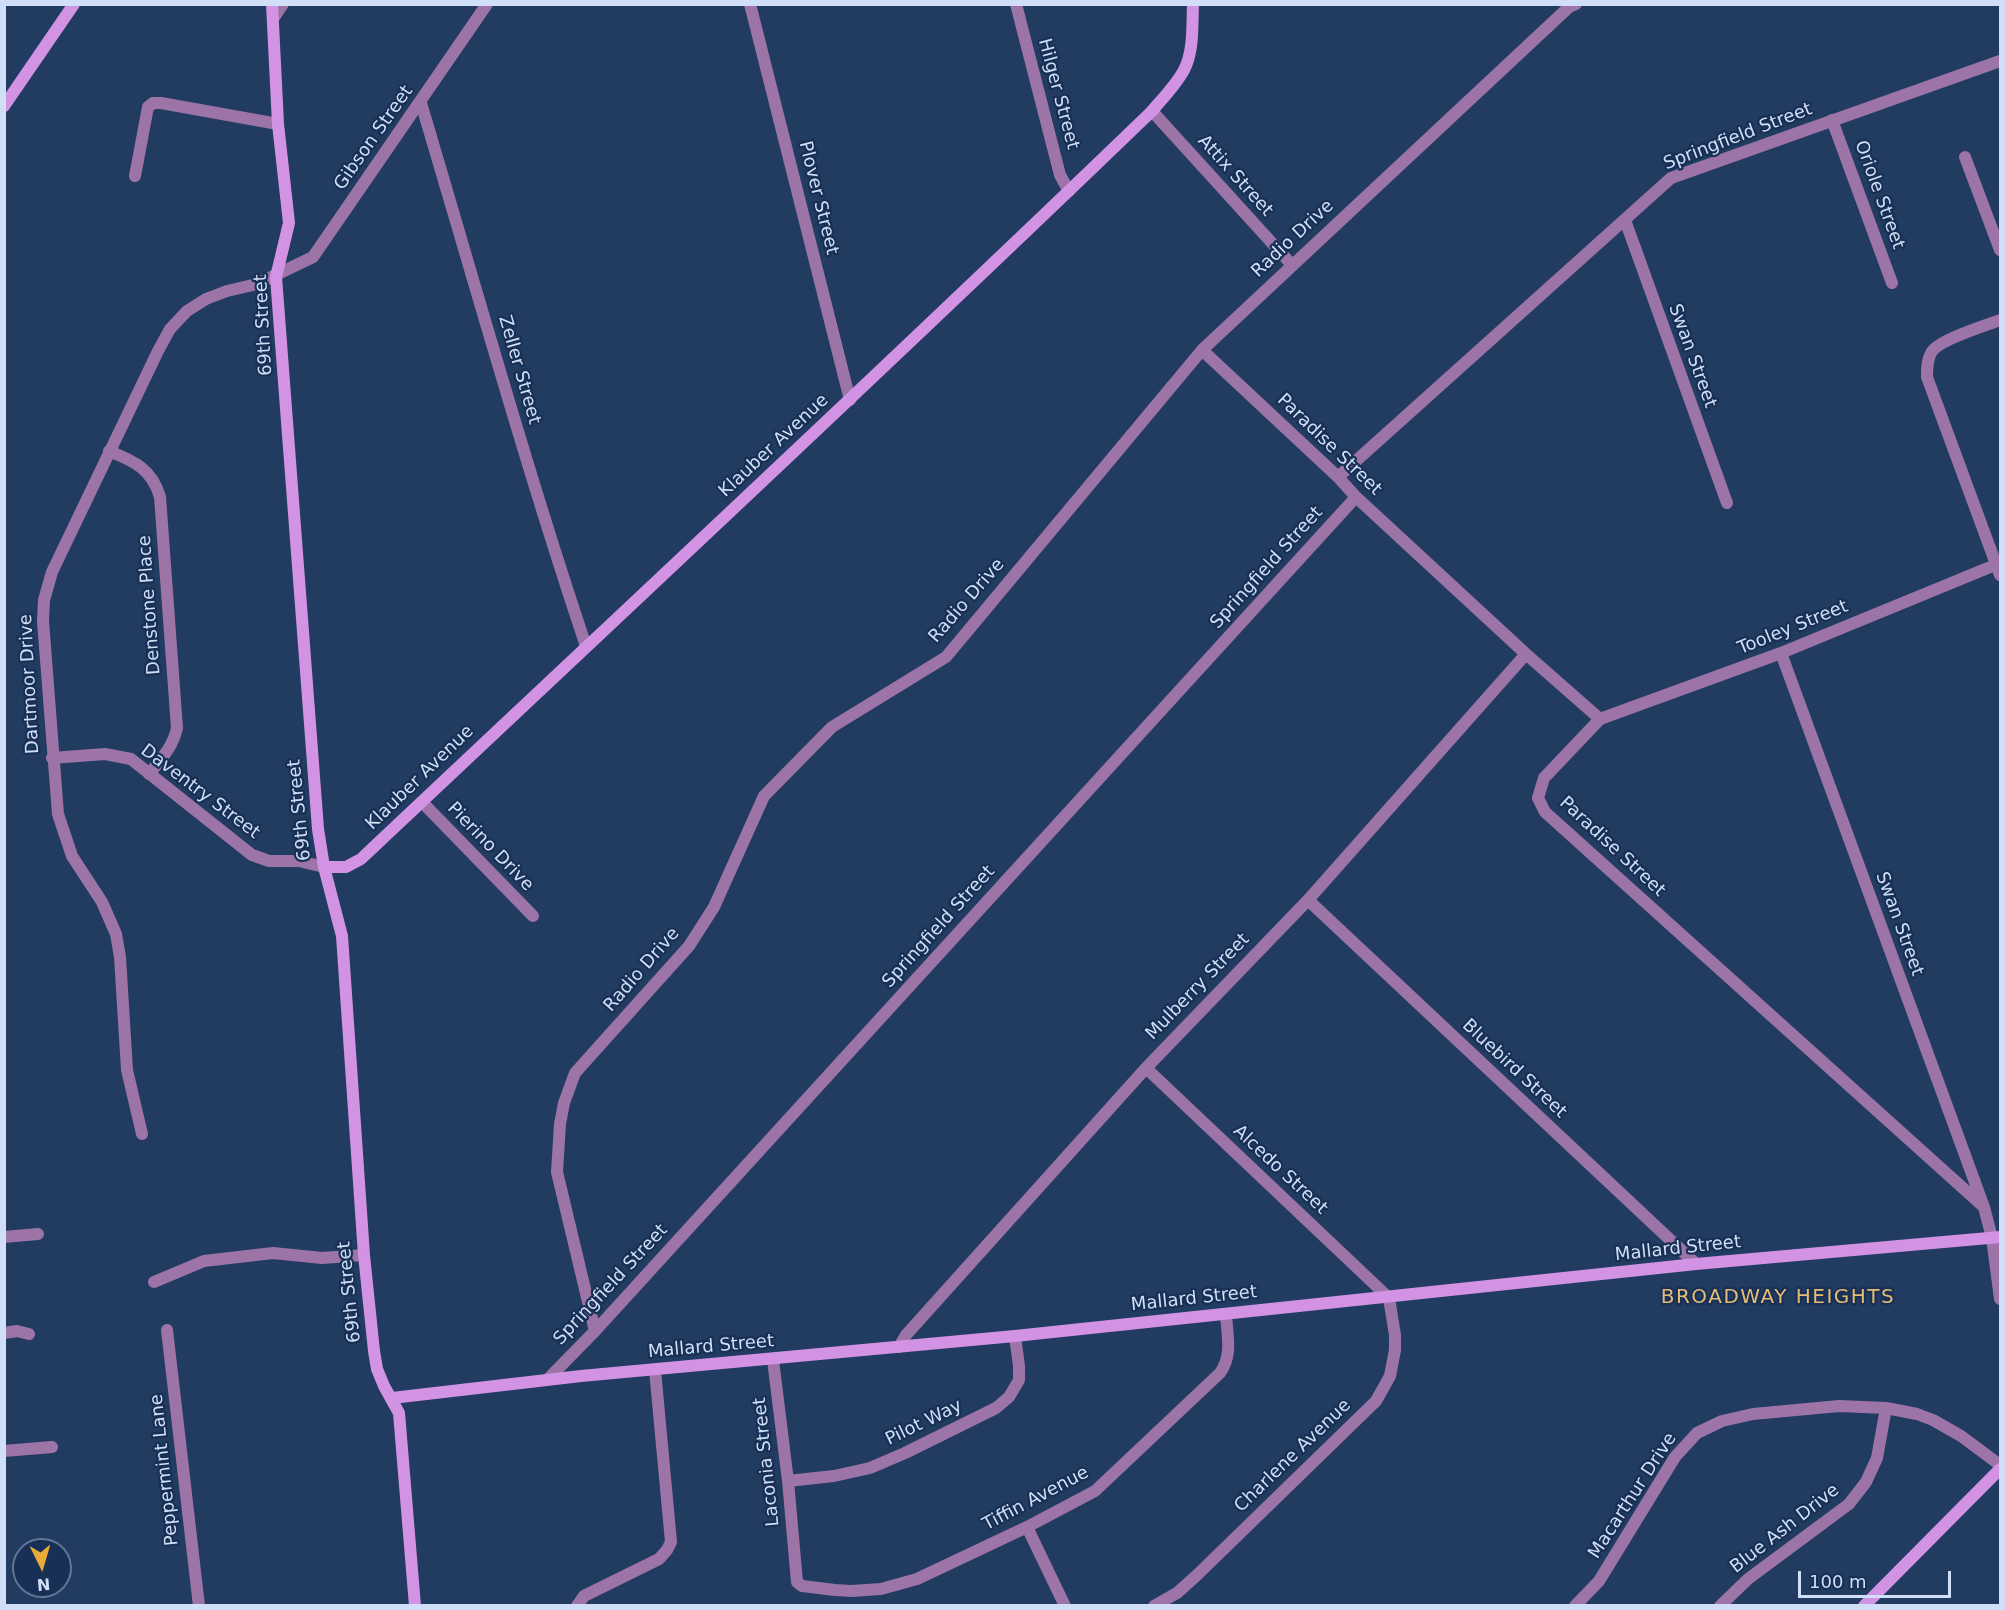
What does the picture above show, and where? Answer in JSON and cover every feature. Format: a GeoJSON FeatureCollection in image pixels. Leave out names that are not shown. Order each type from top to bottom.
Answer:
{"type":"FeatureCollection","features":[{"type":"Feature","properties":{"kind":"street"},"geometry":{"type":"LineString","coordinates":[[4,106],[74,4]]}},
{"type":"Feature","properties":{"kind":"street","name":"69th Street"},"geometry":{"type":"LineString","coordinates":[[272,4],[278,124],[288,223],[276,277],[318,829],[324,867],[342,936],[364,1255],[377,1370],[399,1413],[415,1605]]}},
{"type":"Feature","properties":{"kind":"street"},"geometry":{"type":"LineString","coordinates":[[273,19],[283,4]]}},
{"type":"Feature","properties":{"kind":"street","name":"Gibson Street"},"geometry":{"type":"LineString","coordinates":[[276,277],[313,257],[487,4]]}},
{"type":"Feature","properties":{"kind":"street","name":"Plover Street"},"geometry":{"type":"LineString","coordinates":[[750,4],[850,400]]}},
{"type":"Feature","properties":{"kind":"street","name":"Hilger Street"},"geometry":{"type":"LineString","coordinates":[[1016,4],[1060,175],[1069,191]]}},
{"type":"Feature","properties":{"kind":"street","name":"Klauber Avenue"},"geometry":{"type":"LineString","coordinates":[[324,867],[346,867],[361,859],[850,400],[1152,111],[1173,87],[1190,54],[1193,4]]}},
{"type":"Feature","properties":{"kind":"street","name":"Radio Drive"},"geometry":{"type":"LineString","coordinates":[[595,1331],[557,1172],[560,1124],[564,1103],[575,1073],[689,946],[714,907],[764,796],[832,727],[946,657],[1202,350],[1569,7],[1576,4]]}},
{"type":"Feature","properties":{"kind":"street","name":"Springfield Street"},"geometry":{"type":"LineString","coordinates":[[1338,477],[1671,178],[2001,61]]}},
{"type":"Feature","properties":{"kind":"street"},"geometry":{"type":"LineString","coordinates":[[135,176],[148,107],[153,103],[278,124]]}},
{"type":"Feature","properties":{"kind":"street","name":"Zeller Street"},"geometry":{"type":"LineString","coordinates":[[421,103],[542,516],[586,646]]}},
{"type":"Feature","properties":{"kind":"street","name":"Attix Street"},"geometry":{"type":"LineString","coordinates":[[1152,111],[1292,265]]}},
{"type":"Feature","properties":{"kind":"street","name":"Oriole Street"},"geometry":{"type":"LineString","coordinates":[[1832,120],[1892,283]]}},
{"type":"Feature","properties":{"kind":"street"},"geometry":{"type":"LineString","coordinates":[[1965,156],[2001,250]]}},
{"type":"Feature","properties":{"kind":"street","name":"Swan Street"},"geometry":{"type":"LineString","coordinates":[[1625,220],[1727,503]]}},
{"type":"Feature","properties":{"kind":"street","name":"Dartmoor Drive"},"geometry":{"type":"LineString","coordinates":[[142,1134],[128,1070],[120,957],[116,934],[102,902],[79,869],[67,843],[58,814],[43,621],[44,600],[52,572],[163,340],[178,320],[196,304],[217,294],[276,277]]}},
{"type":"Feature","properties":{"kind":"street"},"geometry":{"type":"LineString","coordinates":[[1999,567],[1927,377],[1929,356],[1937,346],[2001,320]]}},
{"type":"Feature","properties":{"kind":"street","name":"Paradise Street"},"geometry":{"type":"LineString","coordinates":[[1202,350],[1338,477],[1356,497],[1600,719],[1545,778],[1538,798],[1545,812],[1984,1207]]}},
{"type":"Feature","properties":{"kind":"street","name":"Denstone Place"},"geometry":{"type":"LineString","coordinates":[[109,451],[133,461],[146,470],[155,483],[160,497],[177,728],[175,740],[169,750],[149,774]]}},
{"type":"Feature","properties":{"kind":"street","name":"Springfield Street"},"geometry":{"type":"LineString","coordinates":[[547,1380],[595,1331],[1356,497]]}},
{"type":"Feature","properties":{"kind":"street","name":"Tooley Street"},"geometry":{"type":"LineString","coordinates":[[1600,719],[1781,652],[1999,567]]}},
{"type":"Feature","properties":{"kind":"street","name":"Swan Street"},"geometry":{"type":"LineString","coordinates":[[1781,652],[1996,1237],[2001,1299]]}},
{"type":"Feature","properties":{"kind":"street","name":"Mulberry Street"},"geometry":{"type":"LineString","coordinates":[[899,1347],[906,1335],[1146,1068],[1308,900],[1526,654]]}},
{"type":"Feature","properties":{"kind":"street","name":"Daventry Street"},"geometry":{"type":"LineString","coordinates":[[52,758],[114,754],[130,759],[252,855],[269,861],[299,861],[324,867]]}},
{"type":"Feature","properties":{"kind":"street","name":"Pierino Drive"},"geometry":{"type":"LineString","coordinates":[[422,802],[533,916]]}},
{"type":"Feature","properties":{"kind":"street","name":"Bluebird Street"},"geometry":{"type":"LineString","coordinates":[[1308,900],[1696,1264]]}},
{"type":"Feature","properties":{"kind":"street","name":"Alcedo Street"},"geometry":{"type":"LineString","coordinates":[[1146,1068],[1389,1298]]}},
{"type":"Feature","properties":{"kind":"street"},"geometry":{"type":"LineString","coordinates":[[4,1237],[38,1234]]}},
{"type":"Feature","properties":{"kind":"street","name":"Mallard Street"},"geometry":{"type":"LineString","coordinates":[[392,1398],[547,1380],[773,1360],[1389,1298],[1696,1264],[1996,1237]]}},
{"type":"Feature","properties":{"kind":"street"},"geometry":{"type":"LineString","coordinates":[[154,1282],[204,1261],[273,1253],[321,1258],[364,1255]]}},
{"type":"Feature","properties":{"kind":"street","name":"Charlene Avenue"},"geometry":{"type":"LineString","coordinates":[[1154,1605],[1177,1593],[1196,1576],[1376,1401],[1390,1376],[1395,1350],[1389,1298]]}},
{"type":"Feature","properties":{"kind":"street","name":"Tiffin Avenue"},"geometry":{"type":"LineString","coordinates":[[795,1560],[797,1582],[802,1586],[851,1591],[881,1588],[917,1579],[1027,1527],[1095,1491],[1226,1365],[1229,1352],[1226,1314]]}},
{"type":"Feature","properties":{"kind":"street","name":"Peppermint Lane"},"geometry":{"type":"LineString","coordinates":[[167,1330],[199,1605]]}},
{"type":"Feature","properties":{"kind":"street"},"geometry":{"type":"LineString","coordinates":[[4,1333],[16,1331],[29,1334]]}},
{"type":"Feature","properties":{"kind":"street","name":"Pilot Way"},"geometry":{"type":"LineString","coordinates":[[788,1481],[834,1476],[870,1468],[996,1408],[1009,1397],[1019,1380],[1015,1336]]}},
{"type":"Feature","properties":{"kind":"street","name":"Laconia Street"},"geometry":{"type":"LineString","coordinates":[[773,1360],[795,1560]]}},
{"type":"Feature","properties":{"kind":"street"},"geometry":{"type":"LineString","coordinates":[[577,1605],[584,1596],[659,1559],[667,1551],[670,1542],[656,1370]]}},
{"type":"Feature","properties":{"kind":"street","name":"Macarthur Drive"},"geometry":{"type":"LineString","coordinates":[[1575,1605],[1599,1581],[1675,1457],[1697,1433],[1722,1421],[1752,1414],[1839,1406],[1886,1408],[1917,1414],[1933,1420],[1961,1436],[2001,1467]]}},
{"type":"Feature","properties":{"kind":"street","name":"Blue Ash Drive"},"geometry":{"type":"LineString","coordinates":[[1720,1605],[1748,1579],[1849,1504],[1866,1482],[1876,1458],[1886,1408]]}},
{"type":"Feature","properties":{"kind":"street"},"geometry":{"type":"LineString","coordinates":[[4,1451],[52,1448]]}},
{"type":"Feature","properties":{"kind":"street"},"geometry":{"type":"LineString","coordinates":[[1864,1605],[2001,1467]]}},
{"type":"Feature","properties":{"kind":"street"},"geometry":{"type":"LineString","coordinates":[[1027,1527],[1065,1605]]}},
{"type":"Feature","properties":{"kind":"district","name":"BROADWAY HEIGHTS"},"geometry":{"type":"Point","coordinates":[1778,1298]}}]}
